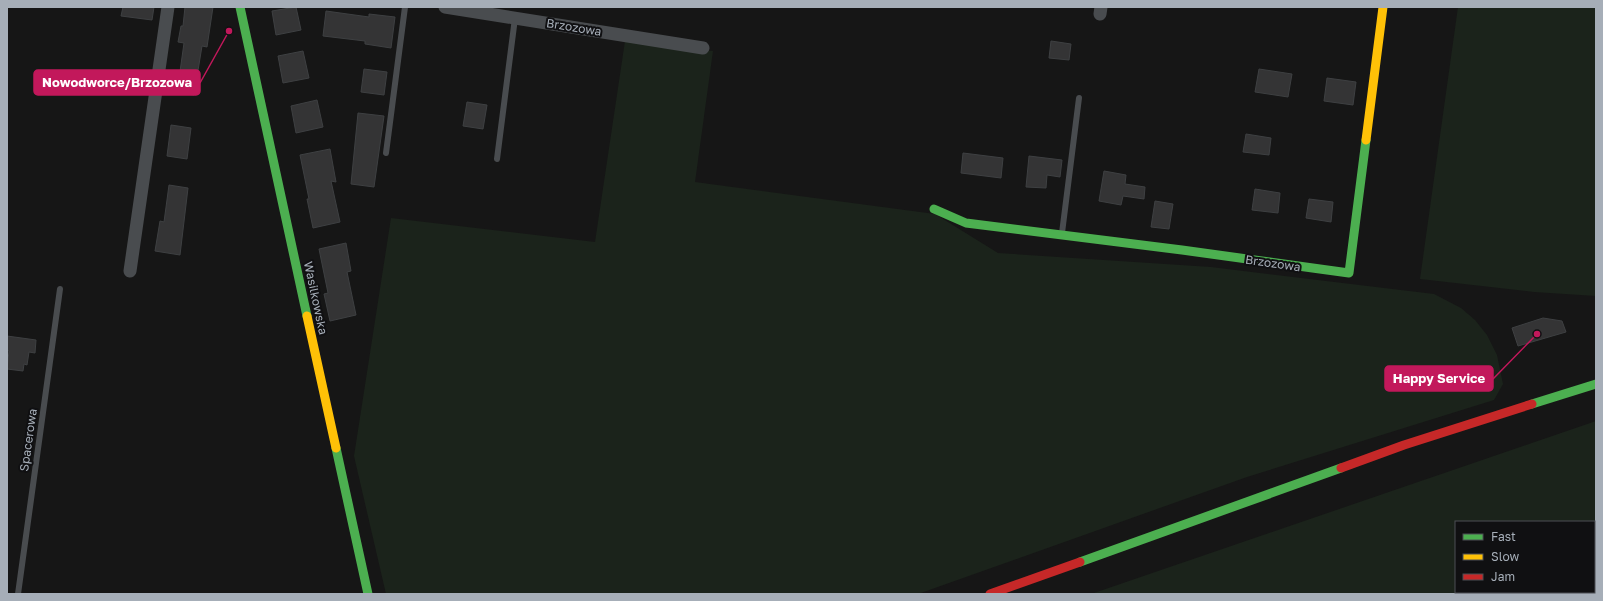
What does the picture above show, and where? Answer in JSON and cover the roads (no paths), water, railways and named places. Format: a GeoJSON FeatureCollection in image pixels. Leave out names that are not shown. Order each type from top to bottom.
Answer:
{"type":"FeatureCollection","features":[{"type":"Feature","properties":{"kind":"street"},"geometry":{"type":"LineString","coordinates":[[130,271],[168,7]]}},
{"type":"Feature","properties":{"kind":"street","name":"Wasilkowska"},"geometry":{"type":"LineString","coordinates":[[240,7],[368,594]]}},
{"type":"Feature","properties":{"kind":"street","name":"Brzozowa"},"geometry":{"type":"LineString","coordinates":[[445,7],[473,9],[515,18],[703,48]]}},
{"type":"Feature","properties":{"kind":"street","name":"Brzozowa"},"geometry":{"type":"LineString","coordinates":[[934,209],[966,223],[1349,273],[1383,7]]}},
{"type":"Feature","properties":{"kind":"street"},"geometry":{"type":"LineString","coordinates":[[990,594],[1404,445],[1596,384]]}},
{"type":"Feature","properties":{"kind":"lane"},"geometry":{"type":"LineString","coordinates":[[386,153],[405,7]]}},
{"type":"Feature","properties":{"kind":"lane"},"geometry":{"type":"LineString","coordinates":[[497,159],[515,18]]}},
{"type":"Feature","properties":{"kind":"lane"},"geometry":{"type":"LineString","coordinates":[[1062,235],[1079,98]]}},
{"type":"Feature","properties":{"kind":"lane","name":"Spacerowa"},"geometry":{"type":"LineString","coordinates":[[18,594],[60,289]]}},
{"type":"Feature","properties":{"kind":"place","name":"Nowodworce/Brzozowa"},"geometry":{"type":"Point","coordinates":[229,31]}},
{"type":"Feature","properties":{"kind":"place","name":"Happy Service"},"geometry":{"type":"Point","coordinates":[1537,334]}}]}
